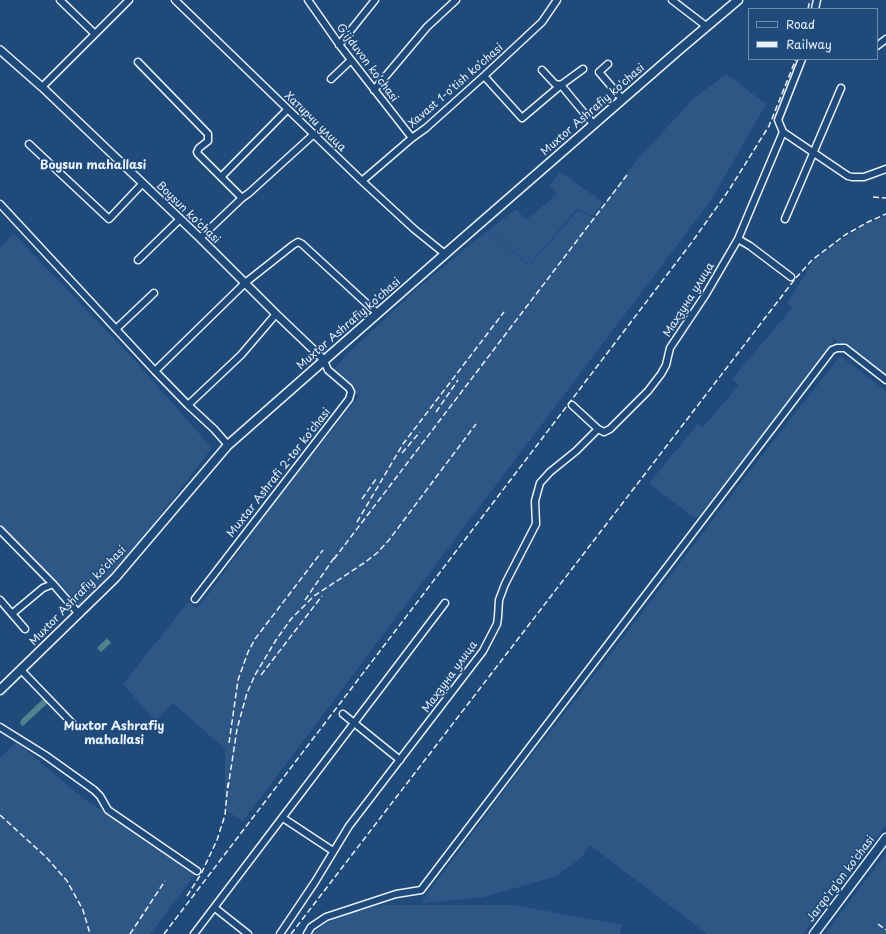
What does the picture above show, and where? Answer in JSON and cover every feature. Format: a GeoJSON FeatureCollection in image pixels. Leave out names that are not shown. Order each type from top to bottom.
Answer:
{"type":"FeatureCollection","features":[{"type":"Feature","properties":{"kind":"main road","name":"Muxtor Ashrafiy ko'chasi"},"geometry":{"type":"LineString","coordinates":[[0,690],[115,578],[228,445],[622,99],[738,0]]}},
{"type":"Feature","properties":{"kind":"main road","name":"Jarqo'rg'on ko'chasi"},"geometry":{"type":"LineString","coordinates":[[814,934],[886,838]]}},
{"type":"Feature","properties":{"kind":"main road","name":"Jarqo'rg'on ko'chasi"},"geometry":{"type":"LineString","coordinates":[[820,934],[886,845]]}},
{"type":"Feature","properties":{"kind":"street"},"geometry":{"type":"LineString","coordinates":[[60,0],[95,34]]}},
{"type":"Feature","properties":{"kind":"street"},"geometry":{"type":"LineString","coordinates":[[42,87],[129,0]]}},
{"type":"Feature","properties":{"kind":"street","name":"Хатирчи улица"},"geometry":{"type":"LineString","coordinates":[[175,0],[362,181],[414,229],[445,254]]}},
{"type":"Feature","properties":{"kind":"street","name":"G'ijduvon ko'chasi"},"geometry":{"type":"LineString","coordinates":[[308,0],[339,45],[412,138]]}},
{"type":"Feature","properties":{"kind":"street"},"geometry":{"type":"LineString","coordinates":[[339,45],[375,0]]}},
{"type":"Feature","properties":{"kind":"street"},"geometry":{"type":"LineString","coordinates":[[374,90],[427,27],[456,0]]}},
{"type":"Feature","properties":{"kind":"street","name":"Xavast 1-o'tish ko'chasi"},"geometry":{"type":"LineString","coordinates":[[362,181],[412,138],[426,128],[484,76],[542,22],[558,0]]}},
{"type":"Feature","properties":{"kind":"street"},"geometry":{"type":"LineString","coordinates":[[672,0],[706,26]]}},
{"type":"Feature","properties":{"kind":"street"},"geometry":{"type":"LineString","coordinates":[[878,45],[886,39]]}},
{"type":"Feature","properties":{"kind":"street","name":"Boysun ko'chasi"},"geometry":{"type":"LineString","coordinates":[[0,50],[42,87],[179,220],[200,238],[324,361]]}},
{"type":"Feature","properties":{"kind":"street"},"geometry":{"type":"LineString","coordinates":[[331,79],[351,60]]}},
{"type":"Feature","properties":{"kind":"street"},"geometry":{"type":"LineString","coordinates":[[802,60],[778,120],[783,132],[848,176],[864,176],[886,169]]}},
{"type":"Feature","properties":{"kind":"street"},"geometry":{"type":"LineString","coordinates":[[138,62],[208,134],[208,141],[199,148],[197,152],[198,154],[242,198]]}},
{"type":"Feature","properties":{"kind":"street"},"geometry":{"type":"LineString","coordinates":[[608,64],[600,72],[622,99]]}},
{"type":"Feature","properties":{"kind":"street"},"geometry":{"type":"LineString","coordinates":[[484,76],[522,118],[583,68]]}},
{"type":"Feature","properties":{"kind":"street"},"geometry":{"type":"LineString","coordinates":[[542,70],[555,84],[561,85],[594,125]]}},
{"type":"Feature","properties":{"kind":"street"},"geometry":{"type":"LineString","coordinates":[[785,219],[841,88]]}},
{"type":"Feature","properties":{"kind":"street"},"geometry":{"type":"LineString","coordinates":[[221,177],[287,110]]}},
{"type":"Feature","properties":{"kind":"street","name":"Махзуна улица"},"geometry":{"type":"LineString","coordinates":[[280,934],[315,882],[349,826],[483,651],[496,624],[499,600],[505,584],[536,524],[535,501],[540,483],[550,472],[576,451],[598,429],[602,432],[608,431],[657,380],[666,365],[670,348],[706,294],[738,239],[783,132]]}},
{"type":"Feature","properties":{"kind":"street"},"geometry":{"type":"LineString","coordinates":[[200,238],[242,198],[249,194],[314,134]]}},
{"type":"Feature","properties":{"kind":"street"},"geometry":{"type":"LineString","coordinates":[[30,144],[109,219],[142,184]]}},
{"type":"Feature","properties":{"kind":"street"},"geometry":{"type":"LineString","coordinates":[[0,204],[155,371],[214,429],[228,445]]}},
{"type":"Feature","properties":{"kind":"street"},"geometry":{"type":"LineString","coordinates":[[138,260],[179,220]]}},
{"type":"Feature","properties":{"kind":"street"},"geometry":{"type":"LineString","coordinates":[[738,239],[750,246],[790,277]]}},
{"type":"Feature","properties":{"kind":"street"},"geometry":{"type":"LineString","coordinates":[[155,371],[245,284],[298,242],[378,314]]}},
{"type":"Feature","properties":{"kind":"street"},"geometry":{"type":"LineString","coordinates":[[116,329],[154,293]]}},
{"type":"Feature","properties":{"kind":"street"},"geometry":{"type":"LineString","coordinates":[[188,405],[241,355],[276,314]]}},
{"type":"Feature","properties":{"kind":"street"},"geometry":{"type":"LineString","coordinates":[[307,934],[311,927],[326,917],[396,894],[421,890],[832,350],[845,348],[886,380]]}},
{"type":"Feature","properties":{"kind":"street","name":"Muxtar Ashrafi 2-tor ko'chasi"},"geometry":{"type":"LineString","coordinates":[[195,599],[349,399],[351,392],[349,388],[328,370],[324,361]]}},
{"type":"Feature","properties":{"kind":"street"},"geometry":{"type":"LineString","coordinates":[[572,405],[598,429]]}},
{"type":"Feature","properties":{"kind":"street"},"geometry":{"type":"LineString","coordinates":[[0,530],[79,614]]}},
{"type":"Feature","properties":{"kind":"street"},"geometry":{"type":"LineString","coordinates":[[13,613],[43,588],[52,584]]}},
{"type":"Feature","properties":{"kind":"street"},"geometry":{"type":"LineString","coordinates":[[0,600],[13,613],[25,629]]}},
{"type":"Feature","properties":{"kind":"street"},"geometry":{"type":"LineString","coordinates":[[194,934],[445,603]]}},
{"type":"Feature","properties":{"kind":"street"},"geometry":{"type":"LineString","coordinates":[[21,670],[73,724]]}},
{"type":"Feature","properties":{"kind":"street"},"geometry":{"type":"LineString","coordinates":[[343,714],[400,760]]}},
{"type":"Feature","properties":{"kind":"street"},"geometry":{"type":"LineString","coordinates":[[0,727],[45,755],[94,790],[100,796],[108,810],[197,871]]}},
{"type":"Feature","properties":{"kind":"street"},"geometry":{"type":"LineString","coordinates":[[283,818],[333,851]]}},
{"type":"Feature","properties":{"kind":"street"},"geometry":{"type":"LineString","coordinates":[[215,908],[248,934]]}},
{"type":"Feature","properties":{"kind":"shaded area"},"geometry":{"type":"Polygon","coordinates":[[[726,74],[766,104],[713,197],[243,821],[225,810],[225,749],[173,703],[155,721],[123,684],[188,602],[197,608],[274,503],[359,396],[333,371],[345,356],[419,287],[488,230],[529,266],[578,210],[593,218],[637,160],[692,100],[726,74]]]}},
{"type":"Feature","properties":{"kind":"shaded area"},"geometry":{"type":"Polygon","coordinates":[[[560,172],[603,202],[592,216],[577,209],[529,265],[489,230],[516,209],[526,220],[557,194],[549,186],[560,172]]]}},
{"type":"Feature","properties":{"kind":"shaded area"},"geometry":{"type":"Polygon","coordinates":[[[886,216],[886,377],[833,338],[833,342],[698,518],[693,517],[649,483],[698,424],[703,427],[739,385],[732,379],[792,308],[787,303],[814,260],[844,238],[870,222],[886,216]]]}},
{"type":"Feature","properties":{"kind":"shaded area"},"geometry":{"type":"Polygon","coordinates":[[[14,234],[138,364],[212,448],[129,556],[78,609],[0,526],[0,247],[14,234]]]}},
{"type":"Feature","properties":{"kind":"shaded area"},"geometry":{"type":"Polygon","coordinates":[[[840,356],[886,391],[886,825],[803,934],[707,934],[590,845],[580,859],[554,877],[484,897],[423,903],[423,900],[509,784],[840,356]]]}},
{"type":"Feature","properties":{"kind":"shaded area"},"geometry":{"type":"Polygon","coordinates":[[[16,742],[88,802],[150,840],[195,874],[150,934],[0,934],[0,758],[16,742]]]}},
{"type":"Feature","properties":{"kind":"shaded area"},"geometry":{"type":"Polygon","coordinates":[[[886,853],[886,934],[825,934],[886,853]]]}},
{"type":"Feature","properties":{"kind":"shaded area"},"geometry":{"type":"Polygon","coordinates":[[[382,905],[513,905],[622,925],[620,934],[312,934],[326,923],[353,912],[382,905]]]}},
{"type":"Feature","properties":{"kind":"green space"},"geometry":{"type":"Polygon","coordinates":[[[107,638],[111,643],[101,652],[97,648],[107,638]]]}},
{"type":"Feature","properties":{"kind":"green space"},"geometry":{"type":"Polygon","coordinates":[[[45,698],[48,703],[23,726],[21,725],[20,722],[22,719],[45,698]]]}},
{"type":"Feature","properties":{"kind":"railway"},"geometry":{"type":"LineString","coordinates":[[808,8],[810,0]]}},
{"type":"Feature","properties":{"kind":"railway"},"geometry":{"type":"LineString","coordinates":[[164,934],[692,242],[729,190],[769,126],[796,60]]}},
{"type":"Feature","properties":{"kind":"railway"},"geometry":{"type":"LineString","coordinates":[[334,559],[627,175]]}},
{"type":"Feature","properties":{"kind":"railway"},"geometry":{"type":"LineString","coordinates":[[873,197],[886,198]]}},
{"type":"Feature","properties":{"kind":"railway"},"geometry":{"type":"LineString","coordinates":[[291,934],[795,279],[812,260],[845,235],[886,214]]}},
{"type":"Feature","properties":{"kind":"railway"},"geometry":{"type":"LineString","coordinates":[[357,522],[403,444],[504,312]]}},
{"type":"Feature","properties":{"kind":"railway"},"geometry":{"type":"LineString","coordinates":[[436,412],[458,380]]}},
{"type":"Feature","properties":{"kind":"railway"},"geometry":{"type":"LineString","coordinates":[[228,788],[237,729],[247,693],[255,675],[276,640],[291,619],[314,596],[377,553],[389,540],[476,424]]}},
{"type":"Feature","properties":{"kind":"railway"},"geometry":{"type":"LineString","coordinates":[[402,453],[420,432]]}},
{"type":"Feature","properties":{"kind":"railway"},"geometry":{"type":"LineString","coordinates":[[362,499],[376,479]]}},
{"type":"Feature","properties":{"kind":"railway"},"geometry":{"type":"LineString","coordinates":[[229,743],[238,680],[248,652],[255,639],[323,550]]}},
{"type":"Feature","properties":{"kind":"railway"},"geometry":{"type":"LineString","coordinates":[[305,600],[336,555]]}},
{"type":"Feature","properties":{"kind":"railway"},"geometry":{"type":"LineString","coordinates":[[261,675],[322,596]]}},
{"type":"Feature","properties":{"kind":"railway"},"geometry":{"type":"LineString","coordinates":[[187,896],[201,874],[217,840],[225,815],[228,783]]}},
{"type":"Feature","properties":{"kind":"railway"},"geometry":{"type":"LineString","coordinates":[[0,815],[46,857],[67,881],[83,910],[90,934]]}},
{"type":"Feature","properties":{"kind":"railway"},"geometry":{"type":"LineString","coordinates":[[130,934],[165,881]]}},
{"type":"Feature","properties":{"kind":"railway"},"geometry":{"type":"LineString","coordinates":[[878,924],[886,930]]}},
{"type":"Feature","properties":{"kind":"district","name":"Boysun mahallasi"},"geometry":{"type":"Point","coordinates":[93,166]}},
{"type":"Feature","properties":{"kind":"district","name":"Muxtor Ashrafiy mahallasi"},"geometry":{"type":"Point","coordinates":[114,734]}}]}
